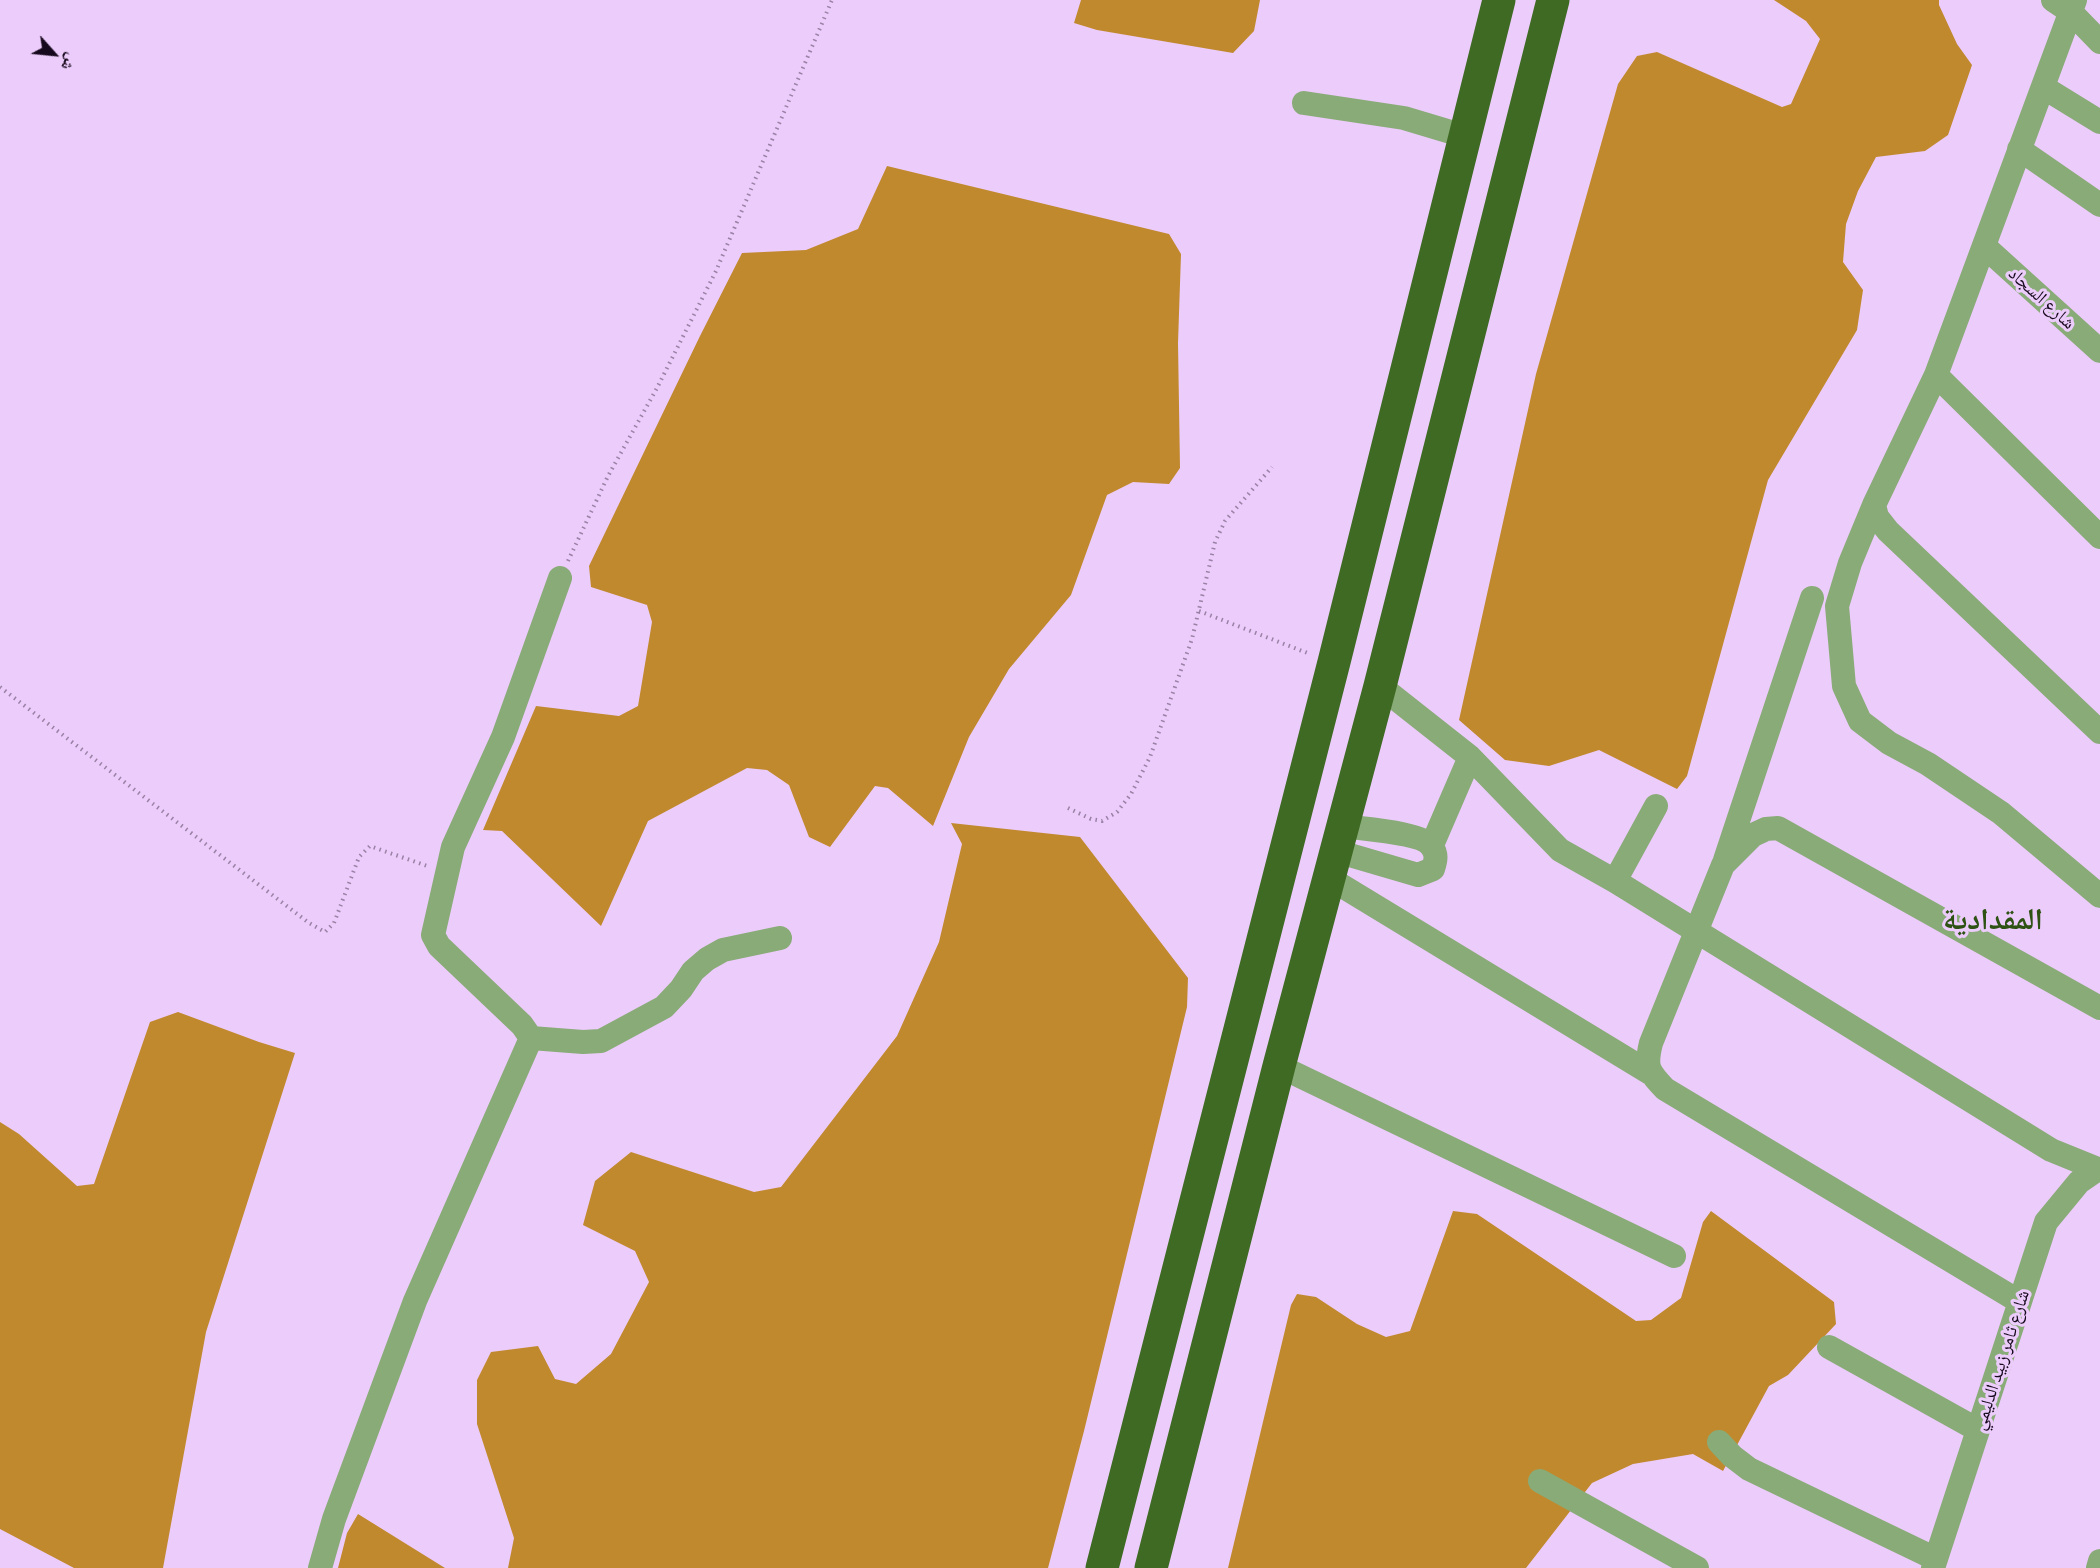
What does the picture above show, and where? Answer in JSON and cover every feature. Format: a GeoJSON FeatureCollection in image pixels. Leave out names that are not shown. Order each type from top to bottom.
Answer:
{"type":"FeatureCollection","features":[{"type":"Feature","properties":{"kind":"highway"},"geometry":{"type":"LineString","coordinates":[[1102,1568],[1334,662],[1499,0]]}},
{"type":"Feature","properties":{"kind":"highway"},"geometry":{"type":"LineString","coordinates":[[1151,1568],[1279,1066],[1380,686],[1553,0]]}},
{"type":"Feature","properties":{"kind":"street"},"geometry":{"type":"LineString","coordinates":[[2066,4],[2100,42]]}},
{"type":"Feature","properties":{"kind":"street"},"geometry":{"type":"LineString","coordinates":[[2066,4],[2043,87],[1936,375],[1874,505],[1850,563],[1837,606],[1844,686],[1860,721],[1889,743],[1928,764],[2001,813],[2100,896]]}},
{"type":"Feature","properties":{"kind":"street"},"geometry":{"type":"LineString","coordinates":[[2043,87],[2100,122]]}},
{"type":"Feature","properties":{"kind":"street"},"geometry":{"type":"LineString","coordinates":[[1304,103],[1404,118],[1464,135]]}},
{"type":"Feature","properties":{"kind":"street"},"geometry":{"type":"LineString","coordinates":[[2019,149],[2100,205]]}},
{"type":"Feature","properties":{"kind":"street","name":"شارع السجاد"},"geometry":{"type":"LineString","coordinates":[[1984,246],[2100,351]]}},
{"type":"Feature","properties":{"kind":"street"},"geometry":{"type":"LineString","coordinates":[[1936,375],[2100,537]]}},
{"type":"Feature","properties":{"kind":"street"},"geometry":{"type":"LineString","coordinates":[[1874,505],[1876,517],[1888,531],[2100,732]]}},
{"type":"Feature","properties":{"kind":"street"},"geometry":{"type":"LineString","coordinates":[[531,1038],[522,1025],[439,946],[433,935],[453,847],[503,737],[560,578]]}},
{"type":"Feature","properties":{"kind":"street"},"geometry":{"type":"LineString","coordinates":[[1650,1073],[1647,1060],[1651,1042],[1723,866],[1812,598]]}},
{"type":"Feature","properties":{"kind":"street"},"geometry":{"type":"LineString","coordinates":[[1380,686],[1470,758],[1560,850],[1615,881],[2051,1149],[2099,1170]]}},
{"type":"Feature","properties":{"kind":"street"},"geometry":{"type":"LineString","coordinates":[[1431,845],[1470,758]]}},
{"type":"Feature","properties":{"kind":"street"},"geometry":{"type":"LineString","coordinates":[[1615,881],[1656,806]]}},
{"type":"Feature","properties":{"kind":"street"},"geometry":{"type":"LineString","coordinates":[[1723,866],[1753,835],[1766,829],[1778,828],[2100,1008]]}},
{"type":"Feature","properties":{"kind":"street"},"geometry":{"type":"LineString","coordinates":[[1418,837],[1431,845],[1437,857],[1433,869],[1418,875],[1336,852],[1418,837]]}},
{"type":"Feature","properties":{"kind":"street"},"geometry":{"type":"LineString","coordinates":[[1336,852],[1650,1073],[1665,1089],[2020,1302]]}},
{"type":"Feature","properties":{"kind":"street"},"geometry":{"type":"LineString","coordinates":[[531,1038],[601,1041],[664,1007],[681,990],[693,971],[707,959],[723,950],[780,938]]}},
{"type":"Feature","properties":{"kind":"street"},"geometry":{"type":"LineString","coordinates":[[320,1568],[334,1519],[415,1300],[531,1038]]}},
{"type":"Feature","properties":{"kind":"street"},"geometry":{"type":"LineString","coordinates":[[1279,1066],[1674,1256]]}},
{"type":"Feature","properties":{"kind":"street","name":"شارع ثامر زبيد الدليمي"},"geometry":{"type":"LineString","coordinates":[[1935,1564],[2046,1222],[2079,1182],[2099,1170]]}},
{"type":"Feature","properties":{"kind":"street"},"geometry":{"type":"LineString","coordinates":[[1829,1347],[1978,1430]]}},
{"type":"Feature","properties":{"kind":"street"},"geometry":{"type":"LineString","coordinates":[[1719,1442],[1749,1469],[1935,1564]]}},
{"type":"Feature","properties":{"kind":"street"},"geometry":{"type":"LineString","coordinates":[[1540,1481],[1697,1568]]}},
{"type":"Feature","properties":{"kind":"street"},"geometry":{"type":"LineString","coordinates":[[2098,1568],[2100,1561]]}},
{"type":"Feature","properties":{"kind":"path"},"geometry":{"type":"LineString","coordinates":[[560,578],[608,476],[657,388],[716,271],[832,0]]}},
{"type":"Feature","properties":{"kind":"path"},"geometry":{"type":"LineString","coordinates":[[1068,808],[1091,819],[1102,820],[1117,812],[1131,794],[1150,758],[1192,639],[1218,535],[1226,521],[1272,467]]}},
{"type":"Feature","properties":{"kind":"path"},"geometry":{"type":"LineString","coordinates":[[1199,611],[1334,662]]}},
{"type":"Feature","properties":{"kind":"path"},"geometry":{"type":"LineString","coordinates":[[0,687],[309,923],[325,932],[334,923],[359,857],[370,846],[448,873]]}},
{"type":"Feature","properties":{"kind":"shaded area"},"geometry":{"type":"Polygon","coordinates":[[[1081,0],[1260,0],[1254,31],[1233,53],[1097,30],[1074,23],[1081,0]]]}},
{"type":"Feature","properties":{"kind":"shaded area"},"geometry":{"type":"Polygon","coordinates":[[[1774,0],[1939,0],[1939,5],[1957,44],[1972,65],[1948,135],[1925,151],[1876,157],[1858,191],[1846,224],[1843,262],[1863,290],[1857,330],[1768,480],[1687,776],[1677,789],[1599,750],[1549,766],[1505,760],[1459,720],[1536,374],[1618,84],[1637,56],[1657,52],[1782,107],[1791,104],[1820,39],[1806,21],[1774,0]]]}},
{"type":"Feature","properties":{"kind":"shaded area"},"geometry":{"type":"Polygon","coordinates":[[[887,166],[1169,234],[1181,254],[1178,343],[1180,468],[1169,484],[1133,482],[1107,495],[1071,595],[1009,669],[969,737],[933,826],[888,788],[875,786],[830,847],[809,837],[789,785],[767,770],[747,768],[648,821],[601,926],[502,831],[483,830],[536,706],[619,716],[638,706],[652,622],[647,605],[591,587],[589,566],[742,253],[806,250],[858,229],[887,166]]]}},
{"type":"Feature","properties":{"kind":"shaded area"},"geometry":{"type":"Polygon","coordinates":[[[951,823],[1080,837],[1188,978],[1187,1007],[1084,1431],[1048,1568],[508,1568],[514,1538],[477,1424],[477,1380],[491,1352],[538,1346],[555,1379],[576,1384],[611,1354],[649,1282],[635,1251],[583,1225],[595,1181],[631,1152],[754,1192],[781,1187],[897,1036],[939,942],[962,844],[951,823]]]}},
{"type":"Feature","properties":{"kind":"shaded area"},"geometry":{"type":"Polygon","coordinates":[[[178,1012],[295,1053],[206,1332],[163,1568],[74,1568],[0,1529],[0,1122],[19,1134],[77,1186],[94,1184],[150,1022],[178,1012]]]}},
{"type":"Feature","properties":{"kind":"shaded area"},"geometry":{"type":"Polygon","coordinates":[[[1453,1211],[1477,1214],[1636,1321],[1651,1320],[1681,1298],[1703,1222],[1711,1211],[1834,1302],[1836,1324],[1788,1375],[1769,1386],[1723,1471],[1693,1454],[1633,1464],[1592,1483],[1526,1568],[1228,1568],[1291,1305],[1297,1294],[1316,1297],[1357,1324],[1386,1337],[1410,1331],[1453,1211]]]}},
{"type":"Feature","properties":{"kind":"shaded area"},"geometry":{"type":"Polygon","coordinates":[[[358,1514],[445,1568],[338,1568],[347,1533],[358,1514]]]}},
{"type":"Feature","properties":{"kind":"district","name":"المقدادیة"},"geometry":{"type":"Point","coordinates":[1993,919]}}]}
